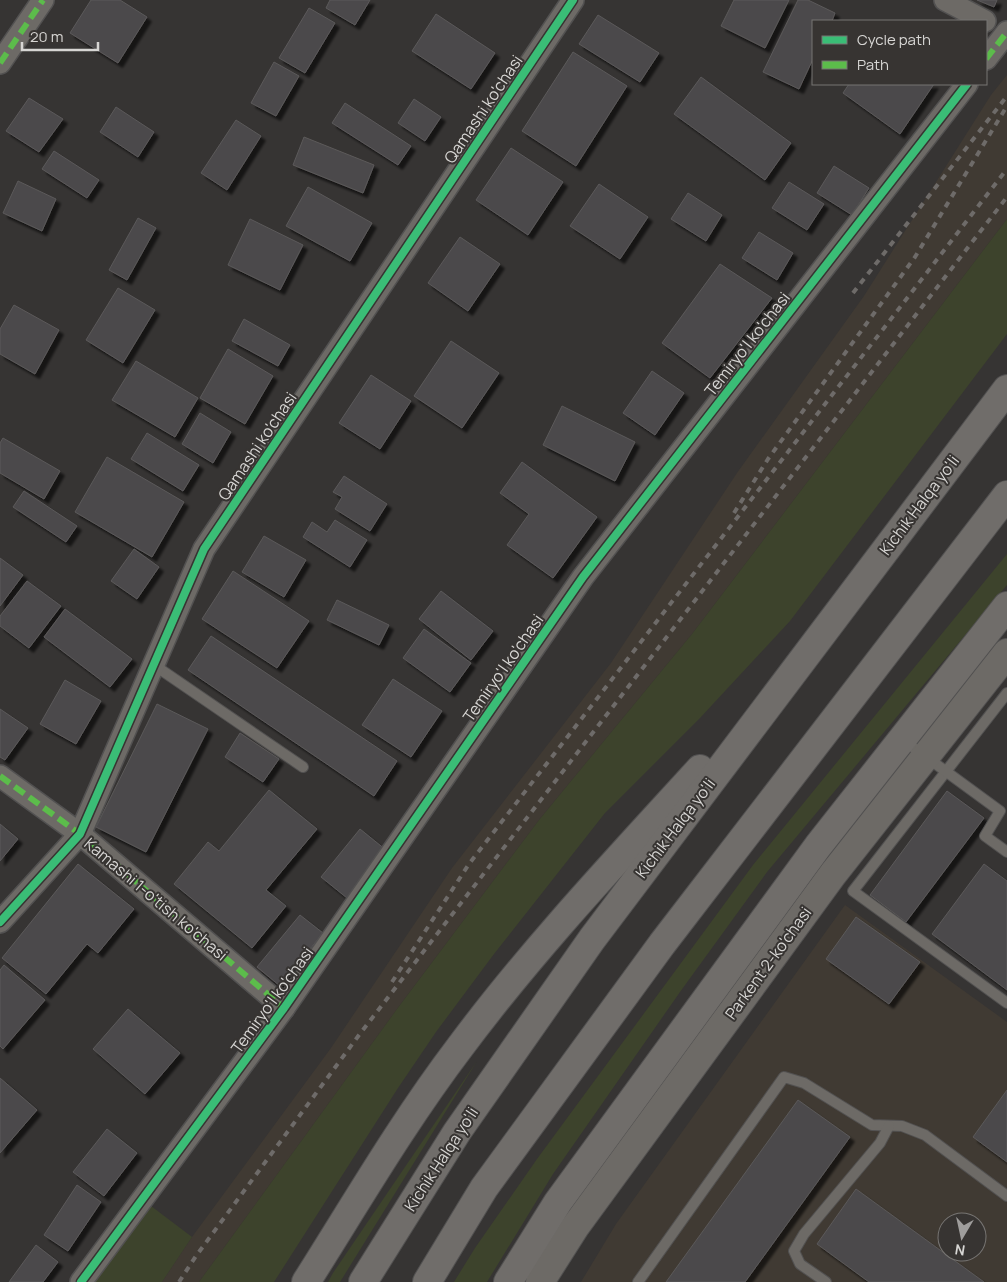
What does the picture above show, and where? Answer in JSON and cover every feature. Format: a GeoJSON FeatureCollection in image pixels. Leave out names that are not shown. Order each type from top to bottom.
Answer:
{"type":"FeatureCollection","features":[{"type":"Feature","properties":{"kind":"highway","name":"Kichik Halqa yo'li"},"geometry":{"type":"LineString","coordinates":[[364,1282],[456,1132],[586,947],[1007,389]]}},
{"type":"Feature","properties":{"kind":"highway"},"geometry":{"type":"LineString","coordinates":[[427,1282],[484,1188],[662,944],[1007,495]]}},
{"type":"Feature","properties":{"kind":"highway"},"geometry":{"type":"LineString","coordinates":[[508,1282],[558,1202],[812,854],[1007,606]]}},
{"type":"Feature","properties":{"kind":"highway"},"geometry":{"type":"LineString","coordinates":[[306,1282],[418,1104],[500,994],[544,941],[814,644]]}},
{"type":"Feature","properties":{"kind":"main road","name":"Parkent 2-ko'chasi"},"geometry":{"type":"LineString","coordinates":[[540,1282],[575,1227],[833,874],[1007,653]]}},
{"type":"Feature","properties":{"kind":"street"},"geometry":{"type":"LineString","coordinates":[[0,63],[43,0]]}},
{"type":"Feature","properties":{"kind":"street","name":"Qamashi ko'chasi"},"geometry":{"type":"LineString","coordinates":[[0,922],[80,834],[204,549],[573,0]]}},
{"type":"Feature","properties":{"kind":"street"},"geometry":{"type":"LineString","coordinates":[[945,0],[983,20]]}},
{"type":"Feature","properties":{"kind":"street"},"geometry":{"type":"LineString","coordinates":[[987,22],[1007,32],[987,58]]}},
{"type":"Feature","properties":{"kind":"street","name":"Temiryo'l ko'chasi"},"geometry":{"type":"LineString","coordinates":[[81,1282],[284,1008],[583,577],[966,85]]}},
{"type":"Feature","properties":{"kind":"street","name":"Kamashi 1-o'tish ko'chasi"},"geometry":{"type":"LineString","coordinates":[[0,776],[80,834],[284,1008]]}},
{"type":"Feature","properties":{"kind":"lane"},"geometry":{"type":"LineString","coordinates":[[154,665],[303,767]]}},
{"type":"Feature","properties":{"kind":"lane"},"geometry":{"type":"LineString","coordinates":[[1007,693],[853,891],[1007,1003]]}},
{"type":"Feature","properties":{"kind":"lane"},"geometry":{"type":"LineString","coordinates":[[902,739],[1000,811],[984,836],[1007,852]]}},
{"type":"Feature","properties":{"kind":"lane"},"geometry":{"type":"LineString","coordinates":[[638,1282],[784,1077],[804,1083],[872,1125],[902,1126],[925,1135],[1007,1196]]}},
{"type":"Feature","properties":{"kind":"lane"},"geometry":{"type":"LineString","coordinates":[[826,1282],[800,1264],[794,1251],[804,1234],[880,1143],[889,1126]]}},
{"type":"Feature","properties":{"kind":"shaded area"},"geometry":{"type":"Polygon","coordinates":[[[1007,75],[1007,219],[692,634],[539,820],[397,1009],[199,1282],[162,1282],[192,1237],[331,1048],[452,868],[611,663],[737,473],[864,296],[991,95],[1007,75]]]}},
{"type":"Feature","properties":{"kind":"shaded area"},"geometry":{"type":"Polygon","coordinates":[[[845,905],[1007,1022],[1007,1282],[581,1282],[616,1224],[845,905]]]}},
{"type":"Feature","properties":{"kind":"green space"},"geometry":{"type":"Polygon","coordinates":[[[1007,219],[1007,334],[790,621],[700,718],[605,813],[494,954],[436,1032],[398,1088],[274,1282],[199,1282],[397,1009],[539,820],[692,634],[1007,219]]]}},
{"type":"Feature","properties":{"kind":"green space"},"geometry":{"type":"Polygon","coordinates":[[[1007,554],[1007,585],[767,872],[680,992],[553,1174],[487,1282],[454,1282],[475,1248],[537,1159],[753,865],[1007,554]]]}},
{"type":"Feature","properties":{"kind":"green space"},"geometry":{"type":"Polygon","coordinates":[[[477,1061],[340,1282],[328,1282],[333,1273],[477,1061]]]}},
{"type":"Feature","properties":{"kind":"green space"},"geometry":{"type":"Polygon","coordinates":[[[151,1206],[192,1237],[162,1282],[94,1282],[151,1206]]]}},
{"type":"Feature","properties":{"kind":"building"},"geometry":{"type":"Polygon","coordinates":[[[91,0],[120,0],[147,17],[118,63],[70,33],[91,0]]]}},
{"type":"Feature","properties":{"kind":"building"},"geometry":{"type":"Polygon","coordinates":[[[330,0],[370,0],[355,25],[326,8],[330,0]]]}},
{"type":"Feature","properties":{"kind":"building"},"geometry":{"type":"Polygon","coordinates":[[[734,0],[789,0],[765,48],[721,26],[734,0]]]}},
{"type":"Feature","properties":{"kind":"building"},"geometry":{"type":"Polygon","coordinates":[[[798,0],[808,0],[835,13],[832,20],[812,20],[812,61],[799,89],[763,72],[798,0]]]}},
{"type":"Feature","properties":{"kind":"building"},"geometry":{"type":"Polygon","coordinates":[[[977,0],[997,0],[994,7],[977,0]]]}},
{"type":"Feature","properties":{"kind":"building"},"geometry":{"type":"Polygon","coordinates":[[[309,8],[335,23],[305,73],[279,58],[309,8]]]}},
{"type":"Feature","properties":{"kind":"building"},"geometry":{"type":"Polygon","coordinates":[[[436,14],[495,53],[471,89],[412,51],[436,14]]]}},
{"type":"Feature","properties":{"kind":"building"},"geometry":{"type":"Polygon","coordinates":[[[598,15],[659,53],[640,82],[579,44],[598,15]]]}},
{"type":"Feature","properties":{"kind":"building"},"geometry":{"type":"Polygon","coordinates":[[[573,52],[627,86],[576,166],[522,131],[573,52]]]}},
{"type":"Feature","properties":{"kind":"building"},"geometry":{"type":"Polygon","coordinates":[[[274,62],[299,76],[276,116],[251,103],[274,62]]]}},
{"type":"Feature","properties":{"kind":"building"},"geometry":{"type":"Polygon","coordinates":[[[701,77],[791,143],[765,180],[674,114],[701,77]]]}},
{"type":"Feature","properties":{"kind":"building"},"geometry":{"type":"Polygon","coordinates":[[[848,85],[933,85],[900,134],[843,93],[848,85]]]}},
{"type":"Feature","properties":{"kind":"building"},"geometry":{"type":"Polygon","coordinates":[[[29,98],[63,119],[39,152],[6,131],[29,98]]]}},
{"type":"Feature","properties":{"kind":"building"},"geometry":{"type":"Polygon","coordinates":[[[414,99],[441,117],[425,141],[398,123],[414,99]]]}},
{"type":"Feature","properties":{"kind":"building"},"geometry":{"type":"Polygon","coordinates":[[[345,103],[411,146],[398,165],[332,123],[345,103]]]}},
{"type":"Feature","properties":{"kind":"building"},"geometry":{"type":"Polygon","coordinates":[[[116,107],[154,132],[138,157],[100,132],[116,107]]]}},
{"type":"Feature","properties":{"kind":"building"},"geometry":{"type":"Polygon","coordinates":[[[236,120],[261,136],[227,190],[201,173],[236,120]]]}},
{"type":"Feature","properties":{"kind":"building"},"geometry":{"type":"Polygon","coordinates":[[[304,137],[374,165],[363,193],[293,165],[304,137]]]}},
{"type":"Feature","properties":{"kind":"building"},"geometry":{"type":"Polygon","coordinates":[[[511,148],[563,182],[528,235],[476,200],[511,148]]]}},
{"type":"Feature","properties":{"kind":"building"},"geometry":{"type":"Polygon","coordinates":[[[54,151],[99,180],[87,198],[42,169],[54,151]]]}},
{"type":"Feature","properties":{"kind":"building"},"geometry":{"type":"Polygon","coordinates":[[[834,166],[869,188],[852,215],[817,193],[834,166]]]}},
{"type":"Feature","properties":{"kind":"building"},"geometry":{"type":"Polygon","coordinates":[[[18,181],[56,199],[42,231],[3,213],[18,181]]]}},
{"type":"Feature","properties":{"kind":"building"},"geometry":{"type":"Polygon","coordinates":[[[789,182],[824,204],[807,230],[772,208],[789,182]]]}},
{"type":"Feature","properties":{"kind":"building"},"geometry":{"type":"Polygon","coordinates":[[[599,184],[648,217],[620,259],[570,226],[599,184]]]}},
{"type":"Feature","properties":{"kind":"building"},"geometry":{"type":"Polygon","coordinates":[[[308,187],[372,223],[350,261],[286,226],[308,187]]]}},
{"type":"Feature","properties":{"kind":"building"},"geometry":{"type":"Polygon","coordinates":[[[688,193],[722,215],[706,241],[671,219],[688,193]]]}},
{"type":"Feature","properties":{"kind":"building"},"geometry":{"type":"Polygon","coordinates":[[[138,218],[156,228],[127,280],[109,270],[138,218]]]}},
{"type":"Feature","properties":{"kind":"building"},"geometry":{"type":"Polygon","coordinates":[[[250,219],[303,245],[280,290],[228,265],[250,219]]]}},
{"type":"Feature","properties":{"kind":"building"},"geometry":{"type":"Polygon","coordinates":[[[759,232],[793,253],[777,280],[742,258],[759,232]]]}},
{"type":"Feature","properties":{"kind":"building"},"geometry":{"type":"Polygon","coordinates":[[[460,237],[500,264],[468,311],[428,283],[460,237]]]}},
{"type":"Feature","properties":{"kind":"building"},"geometry":{"type":"Polygon","coordinates":[[[720,264],[772,298],[710,378],[662,343],[720,264]]]}},
{"type":"Feature","properties":{"kind":"building"},"geometry":{"type":"Polygon","coordinates":[[[118,288],[155,310],[123,363],[86,340],[118,288]]]}},
{"type":"Feature","properties":{"kind":"building"},"geometry":{"type":"Polygon","coordinates":[[[14,305],[59,330],[35,374],[0,354],[0,329],[14,305]]]}},
{"type":"Feature","properties":{"kind":"building"},"geometry":{"type":"Polygon","coordinates":[[[244,319],[290,345],[278,366],[232,341],[244,319]]]}},
{"type":"Feature","properties":{"kind":"building"},"geometry":{"type":"Polygon","coordinates":[[[451,341],[499,373],[462,428],[414,396],[451,341]]]}},
{"type":"Feature","properties":{"kind":"building"},"geometry":{"type":"Polygon","coordinates":[[[228,349],[273,376],[245,424],[200,398],[228,349]]]}},
{"type":"Feature","properties":{"kind":"building"},"geometry":{"type":"Polygon","coordinates":[[[136,361],[198,398],[175,437],[112,400],[136,361]]]}},
{"type":"Feature","properties":{"kind":"building"},"geometry":{"type":"Polygon","coordinates":[[[652,371],[684,393],[655,435],[623,413],[652,371]]]}},
{"type":"Feature","properties":{"kind":"building"},"geometry":{"type":"Polygon","coordinates":[[[371,375],[411,401],[380,449],[339,423],[371,375]]]}},
{"type":"Feature","properties":{"kind":"building"},"geometry":{"type":"Polygon","coordinates":[[[562,406],[635,442],[615,481],[543,445],[562,406]]]}},
{"type":"Feature","properties":{"kind":"building"},"geometry":{"type":"Polygon","coordinates":[[[200,413],[231,432],[213,463],[182,444],[200,413]]]}},
{"type":"Feature","properties":{"kind":"building"},"geometry":{"type":"Polygon","coordinates":[[[147,433],[199,465],[183,491],[131,459],[147,433]]]}},
{"type":"Feature","properties":{"kind":"building"},"geometry":{"type":"Polygon","coordinates":[[[3,438],[60,471],[44,499],[0,473],[0,443],[3,438]]]}},
{"type":"Feature","properties":{"kind":"building"},"geometry":{"type":"Polygon","coordinates":[[[107,457],[184,502],[152,557],[75,512],[107,457]]]}},
{"type":"Feature","properties":{"kind":"building"},"geometry":{"type":"Polygon","coordinates":[[[522,462],[597,517],[553,578],[507,545],[529,514],[500,493],[522,462]]]}},
{"type":"Feature","properties":{"kind":"building"},"geometry":{"type":"Polygon","coordinates":[[[344,476],[387,504],[370,531],[335,509],[342,497],[333,492],[344,476]]]}},
{"type":"Feature","properties":{"kind":"building"},"geometry":{"type":"Polygon","coordinates":[[[24,491],[77,526],[66,542],[13,507],[24,491]]]}},
{"type":"Feature","properties":{"kind":"building"},"geometry":{"type":"Polygon","coordinates":[[[335,520],[367,540],[350,567],[303,537],[312,522],[327,532],[335,520]]]}},
{"type":"Feature","properties":{"kind":"building"},"geometry":{"type":"Polygon","coordinates":[[[264,536],[306,560],[284,597],[242,572],[264,536]]]}},
{"type":"Feature","properties":{"kind":"building"},"geometry":{"type":"Polygon","coordinates":[[[134,549],[159,567],[137,599],[111,581],[134,549]]]}},
{"type":"Feature","properties":{"kind":"building"},"geometry":{"type":"Polygon","coordinates":[[[0,558],[23,575],[0,606],[0,558]]]}},
{"type":"Feature","properties":{"kind":"building"},"geometry":{"type":"Polygon","coordinates":[[[233,571],[309,621],[277,668],[202,619],[233,571]]]}},
{"type":"Feature","properties":{"kind":"building"},"geometry":{"type":"Polygon","coordinates":[[[27,581],[61,606],[29,648],[0,626],[0,616],[27,581]]]}},
{"type":"Feature","properties":{"kind":"building"},"geometry":{"type":"Polygon","coordinates":[[[441,591],[493,631],[471,660],[419,619],[441,591]]]}},
{"type":"Feature","properties":{"kind":"building"},"geometry":{"type":"Polygon","coordinates":[[[337,600],[389,625],[379,645],[327,620],[337,600]]]}},
{"type":"Feature","properties":{"kind":"building"},"geometry":{"type":"Polygon","coordinates":[[[65,609],[132,659],[110,687],[44,637],[65,609]]]}},
{"type":"Feature","properties":{"kind":"building"},"geometry":{"type":"Polygon","coordinates":[[[424,629],[471,663],[450,692],[403,658],[424,629]]]}},
{"type":"Feature","properties":{"kind":"building"},"geometry":{"type":"Polygon","coordinates":[[[211,636],[397,761],[374,796],[188,670],[211,636]]]}},
{"type":"Feature","properties":{"kind":"building"},"geometry":{"type":"Polygon","coordinates":[[[393,679],[442,711],[411,757],[362,725],[393,679]]]}},
{"type":"Feature","properties":{"kind":"building"},"geometry":{"type":"Polygon","coordinates":[[[65,680],[101,701],[76,744],[40,724],[65,680]]]}},
{"type":"Feature","properties":{"kind":"building"},"geometry":{"type":"Polygon","coordinates":[[[157,704],[208,729],[146,852],[96,827],[157,704]]]}},
{"type":"Feature","properties":{"kind":"building"},"geometry":{"type":"Polygon","coordinates":[[[0,709],[28,728],[5,760],[0,757],[0,709]]]}},
{"type":"Feature","properties":{"kind":"building"},"geometry":{"type":"Polygon","coordinates":[[[240,733],[279,759],[263,782],[225,757],[240,733]]]}},
{"type":"Feature","properties":{"kind":"building"},"geometry":{"type":"Polygon","coordinates":[[[269,790],[317,829],[266,890],[286,906],[252,948],[174,884],[208,842],[219,851],[269,790]]]}},
{"type":"Feature","properties":{"kind":"building"},"geometry":{"type":"Polygon","coordinates":[[[947,791],[984,818],[906,922],[870,895],[947,791]]]}},
{"type":"Feature","properties":{"kind":"building"},"geometry":{"type":"Polygon","coordinates":[[[0,824],[18,839],[0,861],[0,824]]]}},
{"type":"Feature","properties":{"kind":"building"},"geometry":{"type":"Polygon","coordinates":[[[360,829],[386,850],[347,898],[321,877],[360,829]]]}},
{"type":"Feature","properties":{"kind":"building"},"geometry":{"type":"Polygon","coordinates":[[[78,864],[134,909],[98,953],[87,944],[46,994],[2,958],[78,864]]]}},
{"type":"Feature","properties":{"kind":"building"},"geometry":{"type":"Polygon","coordinates":[[[984,864],[1007,881],[1007,990],[932,934],[984,864]]]}},
{"type":"Feature","properties":{"kind":"building"},"geometry":{"type":"Polygon","coordinates":[[[300,915],[323,933],[280,986],[257,967],[300,915]]]}},
{"type":"Feature","properties":{"kind":"building"},"geometry":{"type":"Polygon","coordinates":[[[856,917],[920,962],[889,1004],[826,959],[856,917]]]}},
{"type":"Feature","properties":{"kind":"building"},"geometry":{"type":"Polygon","coordinates":[[[4,965],[45,1000],[3,1049],[0,1046],[0,970],[4,965]]]}},
{"type":"Feature","properties":{"kind":"building"},"geometry":{"type":"Polygon","coordinates":[[[128,1009],[180,1053],[145,1094],[93,1049],[128,1009]]]}},
{"type":"Feature","properties":{"kind":"building"},"geometry":{"type":"Polygon","coordinates":[[[0,1078],[37,1110],[0,1153],[0,1078]]]}},
{"type":"Feature","properties":{"kind":"building"},"geometry":{"type":"Polygon","coordinates":[[[1007,1090],[1007,1162],[973,1137],[1007,1090]]]}},
{"type":"Feature","properties":{"kind":"building"},"geometry":{"type":"Polygon","coordinates":[[[798,1100],[850,1137],[745,1282],[666,1282],[798,1100]]]}},
{"type":"Feature","properties":{"kind":"building"},"geometry":{"type":"Polygon","coordinates":[[[107,1129],[137,1153],[104,1196],[73,1172],[107,1129]]]}},
{"type":"Feature","properties":{"kind":"building"},"geometry":{"type":"Polygon","coordinates":[[[77,1185],[101,1202],[68,1251],[44,1235],[77,1185]]]}},
{"type":"Feature","properties":{"kind":"building"},"geometry":{"type":"Polygon","coordinates":[[[856,1189],[937,1248],[937,1262],[956,1262],[984,1282],[869,1282],[817,1244],[856,1189]]]}},
{"type":"Feature","properties":{"kind":"building"},"geometry":{"type":"Polygon","coordinates":[[[36,1245],[58,1262],[43,1282],[9,1282],[36,1245]]]}},
{"type":"Feature","properties":{"kind":"railway"},"geometry":{"type":"LineString","coordinates":[[853,293],[1007,96]]}},
{"type":"Feature","properties":{"kind":"railway"},"geometry":{"type":"LineString","coordinates":[[734,513],[768,459],[915,257],[1007,106]]}},
{"type":"Feature","properties":{"kind":"railway"},"geometry":{"type":"LineString","coordinates":[[392,982],[469,864],[1007,169]]}},
{"type":"Feature","properties":{"kind":"railway"},"geometry":{"type":"LineString","coordinates":[[179,1282],[196,1256],[359,1035],[1007,197]]}},
{"type":"Feature","properties":{"kind":"marked path"},"geometry":{"type":"LineString","coordinates":[[0,63],[43,0]]}},
{"type":"Feature","properties":{"kind":"marked path"},"geometry":{"type":"LineString","coordinates":[[987,58],[1007,32]]}},
{"type":"Feature","properties":{"kind":"marked path"},"geometry":{"type":"LineString","coordinates":[[0,776],[80,834],[284,1008]]}},
{"type":"Feature","properties":{"kind":"cycle path"},"geometry":{"type":"LineString","coordinates":[[0,922],[80,834],[204,549],[573,0]]}},
{"type":"Feature","properties":{"kind":"cycle path"},"geometry":{"type":"LineString","coordinates":[[81,1282],[284,1008],[583,577],[966,85]]}}]}
